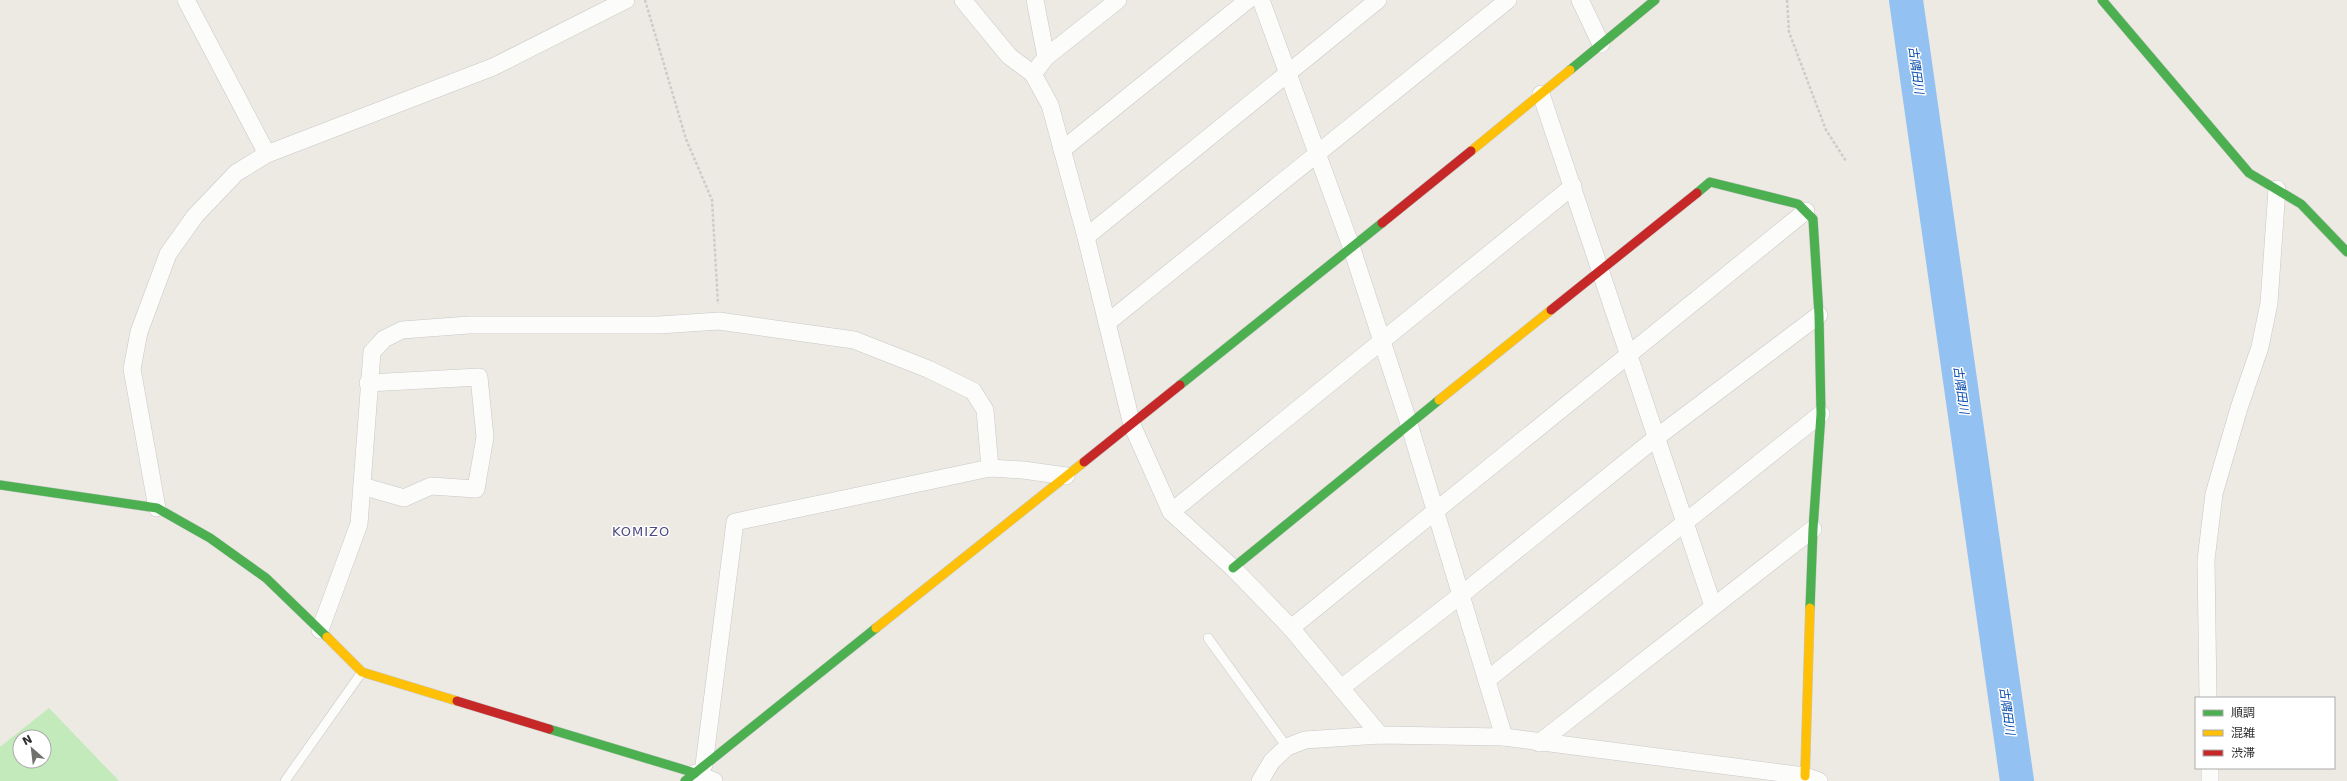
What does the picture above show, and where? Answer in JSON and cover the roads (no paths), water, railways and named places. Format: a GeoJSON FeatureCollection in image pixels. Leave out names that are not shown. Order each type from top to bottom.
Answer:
{"type":"FeatureCollection","features":[{"type":"Feature","properties":{"kind":"street"},"geometry":{"type":"LineString","coordinates":[[186,0],[267,154]]}},
{"type":"Feature","properties":{"kind":"street"},"geometry":{"type":"LineString","coordinates":[[157,508],[132,369],[139,332],[168,254],[195,216],[236,173],[267,154],[493,67],[626,0]]}},
{"type":"Feature","properties":{"kind":"street"},"geometry":{"type":"LineString","coordinates":[[963,0],[1009,56],[1033,74],[1050,105],[1086,237],[1132,425],[1171,512],[1233,568],[1291,628],[1380,735]]}},
{"type":"Feature","properties":{"kind":"street"},"geometry":{"type":"LineString","coordinates":[[1035,0],[1046,57]]}},
{"type":"Feature","properties":{"kind":"street"},"geometry":{"type":"LineString","coordinates":[[1033,74],[1046,57],[1118,0]]}},
{"type":"Feature","properties":{"kind":"street"},"geometry":{"type":"LineString","coordinates":[[1062,150],[1248,0]]}},
{"type":"Feature","properties":{"kind":"street"},"geometry":{"type":"LineString","coordinates":[[1261,0],[1351,246],[1409,424],[1504,737]]}},
{"type":"Feature","properties":{"kind":"street"},"geometry":{"type":"LineString","coordinates":[[1086,237],[1378,0]]}},
{"type":"Feature","properties":{"kind":"street"},"geometry":{"type":"LineString","coordinates":[[1107,323],[1508,0]]}},
{"type":"Feature","properties":{"kind":"street"},"geometry":{"type":"LineString","coordinates":[[1580,0],[1601,44]]}},
{"type":"Feature","properties":{"kind":"street"},"geometry":{"type":"LineString","coordinates":[[695,773],[1066,476],[1132,425],[1655,0]]}},
{"type":"Feature","properties":{"kind":"street"},"geometry":{"type":"LineString","coordinates":[[2102,0],[2249,173],[2301,204],[2347,252]]}},
{"type":"Feature","properties":{"kind":"street"},"geometry":{"type":"LineString","coordinates":[[1541,94],[1601,269],[1712,606]]}},
{"type":"Feature","properties":{"kind":"street"},"geometry":{"type":"LineString","coordinates":[[1233,568],[1409,424],[1710,182],[1798,204],[1813,219],[1819,315],[1821,414],[1814,529],[1812,778],[1504,737],[1380,735],[1305,740],[1287,747],[1272,761],[1260,781]]}},
{"type":"Feature","properties":{"kind":"street"},"geometry":{"type":"LineString","coordinates":[[1171,512],[1573,186]]}},
{"type":"Feature","properties":{"kind":"street"},"geometry":{"type":"LineString","coordinates":[[2208,697],[2206,560],[2214,494],[2263,332],[2269,303],[2277,189]]}},
{"type":"Feature","properties":{"kind":"street"},"geometry":{"type":"LineString","coordinates":[[1291,628],[1806,211]]}},
{"type":"Feature","properties":{"kind":"street"},"geometry":{"type":"LineString","coordinates":[[1341,688],[1461,595],[1657,437],[1819,315]]}},
{"type":"Feature","properties":{"kind":"street"},"geometry":{"type":"LineString","coordinates":[[320,630],[359,524],[368,383],[372,352],[384,339],[402,330],[468,325],[652,325],[719,321],[854,340],[928,369],[973,391],[985,410],[990,468]]}},
{"type":"Feature","properties":{"kind":"street"},"geometry":{"type":"LineString","coordinates":[[362,486],[404,498],[431,486],[476,489],[485,437],[479,377],[368,383]]}},
{"type":"Feature","properties":{"kind":"street"},"geometry":{"type":"LineString","coordinates":[[1487,680],[1684,521],[1821,414]]}},
{"type":"Feature","properties":{"kind":"street"},"geometry":{"type":"LineString","coordinates":[[695,773],[735,522],[990,468],[1023,470],[1066,476]]}},
{"type":"Feature","properties":{"kind":"street"},"geometry":{"type":"LineString","coordinates":[[0,485],[157,508],[210,538],[266,578],[362,672],[695,773],[714,781]]}},
{"type":"Feature","properties":{"kind":"street"},"geometry":{"type":"LineString","coordinates":[[1540,743],[1712,606],[1814,529]]}},
{"type":"Feature","properties":{"kind":"street"},"geometry":{"type":"LineString","coordinates":[[2210,769],[2210,781]]}},
{"type":"Feature","properties":{"kind":"lane"},"geometry":{"type":"LineString","coordinates":[[1208,638],[1287,747]]}},
{"type":"Feature","properties":{"kind":"lane"},"geometry":{"type":"LineString","coordinates":[[285,781],[362,672]]}},
{"type":"Feature","properties":{"kind":"waterway","name":"古隅田川"},"geometry":{"type":"LineString","coordinates":[[1906,0],[2017,781]]}},
{"type":"Feature","properties":{"kind":"district","name":"KOMIZO"},"geometry":{"type":"Point","coordinates":[641,531]}}]}
